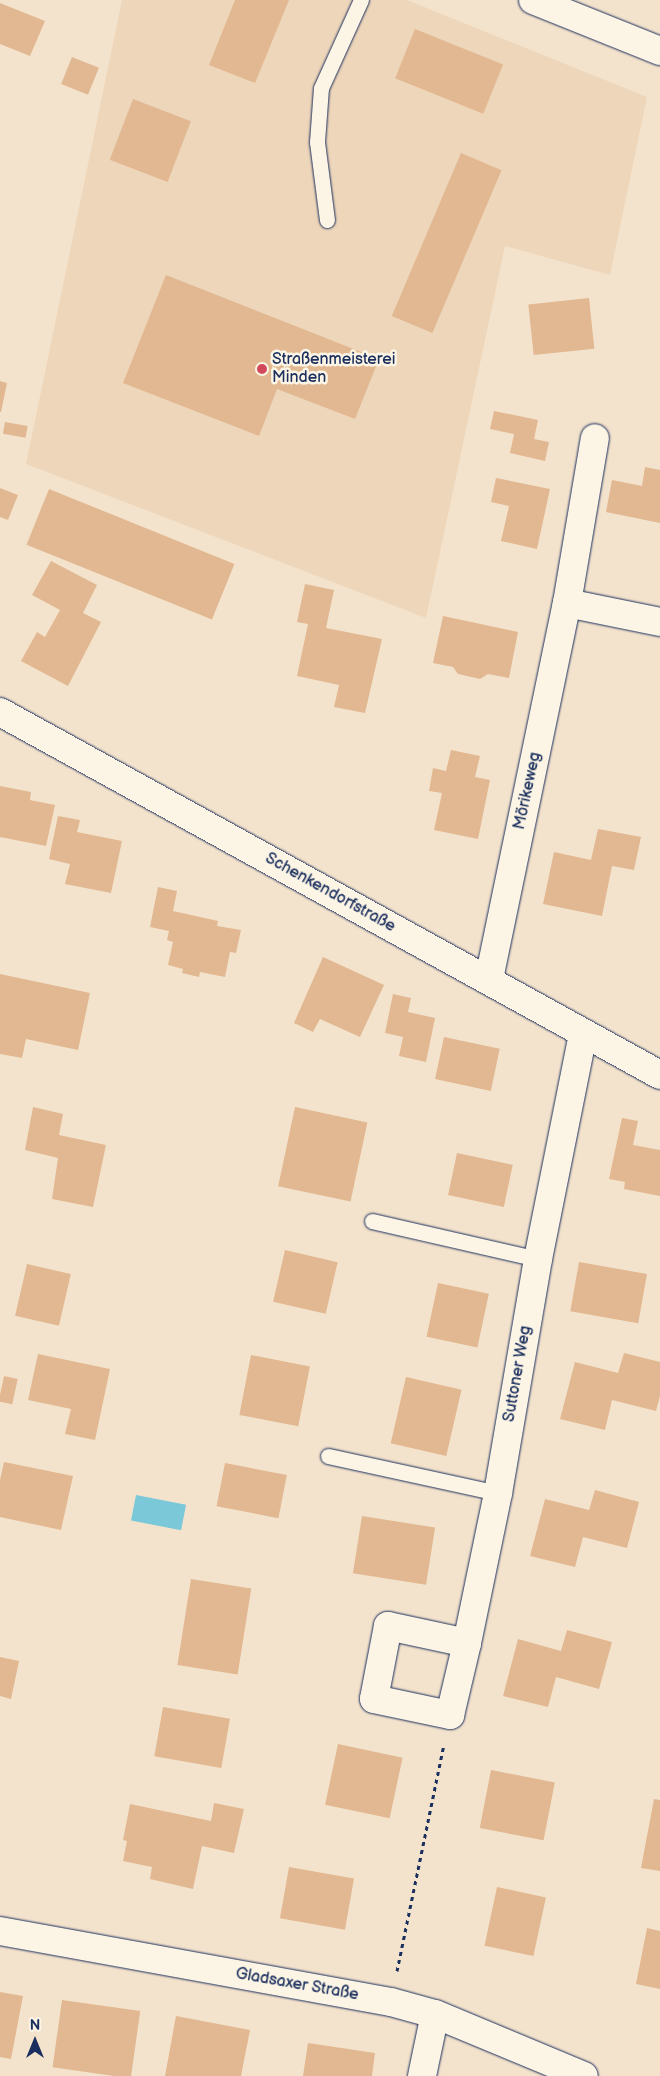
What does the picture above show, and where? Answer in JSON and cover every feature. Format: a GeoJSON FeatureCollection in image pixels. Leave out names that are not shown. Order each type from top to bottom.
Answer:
{"type":"FeatureCollection","features":[{"type":"Feature","properties":{"kind":"street"},"geometry":{"type":"LineString","coordinates":[[533,0],[660,51]]}},
{"type":"Feature","properties":{"kind":"street","name":"Mörikeweg"},"geometry":{"type":"LineString","coordinates":[[489,979],[567,603],[595,438]]}},
{"type":"Feature","properties":{"kind":"street"},"geometry":{"type":"LineString","coordinates":[[567,603],[660,622]]}},
{"type":"Feature","properties":{"kind":"street","name":"Schenkendorfstraße"},"geometry":{"type":"LineString","coordinates":[[0,712],[489,979],[660,1075]]}},
{"type":"Feature","properties":{"kind":"street","name":"Suttoner Weg"},"geometry":{"type":"LineString","coordinates":[[450,1715],[467,1644],[498,1493],[538,1259],[583,1033]]}},
{"type":"Feature","properties":{"kind":"street"},"geometry":{"type":"LineString","coordinates":[[450,1715],[374,1699],[388,1626],[467,1644]]}},
{"type":"Feature","properties":{"kind":"street","name":"Gladsaxer Straße"},"geometry":{"type":"LineString","coordinates":[[0,1931],[391,2002],[435,2014],[584,2076]]}},
{"type":"Feature","properties":{"kind":"street"},"geometry":{"type":"LineString","coordinates":[[422,2076],[435,2014]]}},
{"type":"Feature","properties":{"kind":"lane"},"geometry":{"type":"LineString","coordinates":[[327,220],[317,142],[321,88],[361,0]]}},
{"type":"Feature","properties":{"kind":"lane"},"geometry":{"type":"LineString","coordinates":[[372,1221],[538,1259]]}},
{"type":"Feature","properties":{"kind":"lane"},"geometry":{"type":"LineString","coordinates":[[328,1456],[498,1493]]}},
{"type":"Feature","properties":{"kind":"path"},"geometry":{"type":"LineString","coordinates":[[391,2002],[450,1715]]}},
{"type":"Feature","properties":{"kind":"shaded area","name":"Straßenmeisterei Minden"},"geometry":{"type":"Polygon","coordinates":[[[122,0],[407,0],[647,97],[610,275],[505,246],[426,618],[26,464],[122,0]]]}},
{"type":"Feature","properties":{"kind":"water"},"geometry":{"type":"Polygon","coordinates":[[[136,1495],[186,1505],[181,1530],[131,1521],[136,1495]]]}},
{"type":"Feature","properties":{"kind":"building"},"geometry":{"type":"Polygon","coordinates":[[[235,0],[289,0],[255,83],[209,65],[235,0]]]}},
{"type":"Feature","properties":{"kind":"building"},"geometry":{"type":"Polygon","coordinates":[[[0,3],[45,21],[30,56],[0,44],[0,3]]]}},
{"type":"Feature","properties":{"kind":"building"},"geometry":{"type":"Polygon","coordinates":[[[415,29],[503,65],[483,114],[395,78],[415,29]]]}},
{"type":"Feature","properties":{"kind":"building"},"geometry":{"type":"Polygon","coordinates":[[[72,57],[99,68],[88,95],[61,84],[72,57]]]}},
{"type":"Feature","properties":{"kind":"building"},"geometry":{"type":"Polygon","coordinates":[[[133,99],[191,121],[168,182],[110,160],[133,99]]]}},
{"type":"Feature","properties":{"kind":"building"},"geometry":{"type":"Polygon","coordinates":[[[461,153],[502,170],[432,333],[392,316],[461,153]]]}},
{"type":"Feature","properties":{"kind":"building"},"geometry":{"type":"Polygon","coordinates":[[[166,275],[379,359],[355,419],[277,389],[259,436],[123,383],[166,275]]]}},
{"type":"Feature","properties":{"kind":"building"},"geometry":{"type":"Polygon","coordinates":[[[589,298],[594,349],[534,355],[528,304],[589,298]]]}},
{"type":"Feature","properties":{"kind":"building"},"geometry":{"type":"Polygon","coordinates":[[[0,381],[7,383],[1,412],[0,412],[0,381]]]}},
{"type":"Feature","properties":{"kind":"building"},"geometry":{"type":"Polygon","coordinates":[[[494,411],[538,420],[534,439],[549,442],[545,461],[510,453],[514,434],[490,429],[494,411]]]}},
{"type":"Feature","properties":{"kind":"building"},"geometry":{"type":"Polygon","coordinates":[[[5,422],[28,426],[26,438],[3,434],[5,422]]]}},
{"type":"Feature","properties":{"kind":"building"},"geometry":{"type":"Polygon","coordinates":[[[645,467],[660,470],[660,523],[606,512],[612,480],[642,486],[645,467]]]}},
{"type":"Feature","properties":{"kind":"building"},"geometry":{"type":"Polygon","coordinates":[[[496,478],[550,489],[537,549],[501,541],[509,506],[491,502],[496,478]]]}},
{"type":"Feature","properties":{"kind":"building"},"geometry":{"type":"Polygon","coordinates":[[[0,488],[18,495],[8,520],[0,517],[0,488]]]}},
{"type":"Feature","properties":{"kind":"building"},"geometry":{"type":"Polygon","coordinates":[[[49,489],[234,564],[212,620],[27,545],[49,489]]]}},
{"type":"Feature","properties":{"kind":"building"},"geometry":{"type":"Polygon","coordinates":[[[51,561],[97,585],[83,613],[101,622],[68,686],[21,661],[37,632],[45,637],[60,610],[32,595],[51,561]]]}},
{"type":"Feature","properties":{"kind":"building"},"geometry":{"type":"Polygon","coordinates":[[[305,584],[334,590],[326,628],[382,639],[365,713],[334,707],[339,685],[297,676],[308,624],[297,622],[305,584]]]}},
{"type":"Feature","properties":{"kind":"building"},"geometry":{"type":"Polygon","coordinates":[[[443,616],[518,632],[509,678],[488,674],[480,679],[458,674],[453,667],[433,663],[443,616]]]}},
{"type":"Feature","properties":{"kind":"building"},"geometry":{"type":"Polygon","coordinates":[[[451,750],[480,756],[475,777],[490,780],[478,839],[434,830],[442,793],[429,791],[433,768],[446,771],[451,750]]]}},
{"type":"Feature","properties":{"kind":"building"},"geometry":{"type":"Polygon","coordinates":[[[0,786],[31,792],[30,800],[55,805],[46,846],[0,837],[0,786]]]}},
{"type":"Feature","properties":{"kind":"building"},"geometry":{"type":"Polygon","coordinates":[[[58,816],[80,820],[77,832],[122,841],[111,893],[65,884],[70,864],[49,859],[58,816]]]}},
{"type":"Feature","properties":{"kind":"building"},"geometry":{"type":"Polygon","coordinates":[[[598,829],[641,837],[634,870],[612,866],[602,916],[543,904],[554,852],[591,860],[598,829]]]}},
{"type":"Feature","properties":{"kind":"building"},"geometry":{"type":"Polygon","coordinates":[[[158,887],[177,891],[173,911],[218,921],[217,926],[241,930],[236,953],[230,952],[225,977],[200,972],[199,977],[182,973],[183,969],[168,965],[173,942],[167,940],[169,931],[150,927],[158,887]]]}},
{"type":"Feature","properties":{"kind":"building"},"geometry":{"type":"Polygon","coordinates":[[[323,957],[384,985],[360,1037],[320,1019],[313,1032],[294,1023],[323,957]]]}},
{"type":"Feature","properties":{"kind":"building"},"geometry":{"type":"Polygon","coordinates":[[[0,974],[90,993],[78,1050],[26,1039],[22,1058],[0,1054],[0,974]]]}},
{"type":"Feature","properties":{"kind":"building"},"geometry":{"type":"Polygon","coordinates":[[[393,994],[411,998],[408,1012],[435,1018],[426,1062],[399,1056],[403,1037],[385,1033],[393,994]]]}},
{"type":"Feature","properties":{"kind":"building"},"geometry":{"type":"Polygon","coordinates":[[[444,1037],[500,1049],[491,1091],[435,1079],[444,1037]]]}},
{"type":"Feature","properties":{"kind":"building"},"geometry":{"type":"Polygon","coordinates":[[[33,1107],[63,1114],[59,1135],[106,1145],[93,1207],[52,1199],[58,1158],[25,1150],[33,1107]]]}},
{"type":"Feature","properties":{"kind":"building"},"geometry":{"type":"Polygon","coordinates":[[[295,1107],[367,1122],[351,1202],[278,1186],[295,1107]]]}},
{"type":"Feature","properties":{"kind":"building"},"geometry":{"type":"Polygon","coordinates":[[[622,1118],[638,1121],[633,1145],[660,1150],[660,1196],[624,1189],[625,1182],[609,1179],[622,1118]]]}},
{"type":"Feature","properties":{"kind":"building"},"geometry":{"type":"Polygon","coordinates":[[[457,1153],[513,1165],[504,1207],[448,1195],[457,1153]]]}},
{"type":"Feature","properties":{"kind":"building"},"geometry":{"type":"Polygon","coordinates":[[[285,1250],[338,1262],[326,1314],[273,1302],[285,1250]]]}},
{"type":"Feature","properties":{"kind":"building"},"geometry":{"type":"Polygon","coordinates":[[[579,1262],[647,1274],[638,1323],[570,1311],[579,1262]]]}},
{"type":"Feature","properties":{"kind":"building"},"geometry":{"type":"Polygon","coordinates":[[[27,1264],[71,1274],[59,1326],[15,1316],[27,1264]]]}},
{"type":"Feature","properties":{"kind":"building"},"geometry":{"type":"Polygon","coordinates":[[[438,1283],[489,1294],[477,1348],[427,1337],[438,1283]]]}},
{"type":"Feature","properties":{"kind":"building"},"geometry":{"type":"Polygon","coordinates":[[[624,1353],[660,1362],[660,1396],[656,1411],[612,1400],[605,1430],[560,1419],[575,1362],[618,1373],[624,1353]]]}},
{"type":"Feature","properties":{"kind":"building"},"geometry":{"type":"Polygon","coordinates":[[[38,1354],[110,1369],[95,1440],[65,1434],[71,1409],[28,1400],[38,1354]]]}},
{"type":"Feature","properties":{"kind":"building"},"geometry":{"type":"Polygon","coordinates":[[[251,1355],[310,1366],[298,1426],[239,1415],[251,1355]]]}},
{"type":"Feature","properties":{"kind":"building"},"geometry":{"type":"Polygon","coordinates":[[[4,1376],[18,1379],[12,1404],[0,1402],[4,1376]]]}},
{"type":"Feature","properties":{"kind":"building"},"geometry":{"type":"Polygon","coordinates":[[[406,1377],[462,1390],[446,1456],[391,1443],[406,1377]]]}},
{"type":"Feature","properties":{"kind":"building"},"geometry":{"type":"Polygon","coordinates":[[[4,1462],[73,1476],[61,1530],[0,1517],[0,1480],[4,1462]]]}},
{"type":"Feature","properties":{"kind":"building"},"geometry":{"type":"Polygon","coordinates":[[[225,1463],[287,1475],[278,1518],[217,1506],[225,1463]]]}},
{"type":"Feature","properties":{"kind":"building"},"geometry":{"type":"Polygon","coordinates":[[[595,1490],[639,1502],[627,1548],[583,1537],[575,1567],[530,1556],[545,1499],[589,1510],[595,1490]]]}},
{"type":"Feature","properties":{"kind":"building"},"geometry":{"type":"Polygon","coordinates":[[[362,1516],[435,1528],[426,1585],[353,1573],[362,1516]]]}},
{"type":"Feature","properties":{"kind":"building"},"geometry":{"type":"Polygon","coordinates":[[[191,1579],[251,1589],[238,1674],[177,1665],[191,1579]]]}},
{"type":"Feature","properties":{"kind":"building"},"geometry":{"type":"Polygon","coordinates":[[[567,1630],[612,1642],[599,1689],[556,1677],[548,1707],[503,1696],[518,1639],[561,1651],[567,1630]]]}},
{"type":"Feature","properties":{"kind":"building"},"geometry":{"type":"Polygon","coordinates":[[[0,1657],[19,1661],[11,1699],[0,1696],[0,1657]]]}},
{"type":"Feature","properties":{"kind":"building"},"geometry":{"type":"Polygon","coordinates":[[[163,1707],[230,1719],[221,1768],[154,1756],[163,1707]]]}},
{"type":"Feature","properties":{"kind":"building"},"geometry":{"type":"Polygon","coordinates":[[[338,1744],[403,1758],[390,1818],[325,1805],[338,1744]]]}},
{"type":"Feature","properties":{"kind":"building"},"geometry":{"type":"Polygon","coordinates":[[[491,1770],[555,1782],[544,1840],[480,1828],[491,1770]]]}},
{"type":"Feature","properties":{"kind":"building"},"geometry":{"type":"Polygon","coordinates":[[[654,1799],[660,1800],[660,1871],[641,1868],[654,1799]]]}},
{"type":"Feature","properties":{"kind":"building"},"geometry":{"type":"Polygon","coordinates":[[[214,1803],[244,1809],[234,1853],[202,1846],[193,1889],[150,1879],[152,1867],[123,1861],[127,1841],[123,1840],[130,1804],[211,1821],[214,1803]]]}},
{"type":"Feature","properties":{"kind":"building"},"geometry":{"type":"Polygon","coordinates":[[[289,1867],[354,1878],[345,1930],[280,1918],[289,1867]]]}},
{"type":"Feature","properties":{"kind":"building"},"geometry":{"type":"Polygon","coordinates":[[[497,1887],[546,1897],[533,1956],[485,1946],[497,1887]]]}},
{"type":"Feature","properties":{"kind":"building"},"geometry":{"type":"Polygon","coordinates":[[[647,1928],[660,1931],[660,1989],[636,1984],[647,1928]]]}},
{"type":"Feature","properties":{"kind":"building"},"geometry":{"type":"Polygon","coordinates":[[[0,1992],[23,1996],[11,2059],[0,2057],[0,1992]]]}},
{"type":"Feature","properties":{"kind":"building"},"geometry":{"type":"Polygon","coordinates":[[[62,2000],[140,2011],[131,2076],[114,2076],[53,2067],[62,2000]]]}},
{"type":"Feature","properties":{"kind":"building"},"geometry":{"type":"Polygon","coordinates":[[[176,2016],[250,2030],[241,2076],[165,2076],[176,2016]]]}},
{"type":"Feature","properties":{"kind":"building"},"geometry":{"type":"Polygon","coordinates":[[[308,2043],[375,2053],[372,2076],[303,2076],[308,2043]]]}},
{"type":"Feature","properties":{"kind":"place","name":"Straßenmeisterei Minden"},"geometry":{"type":"Point","coordinates":[262,369]}}]}
